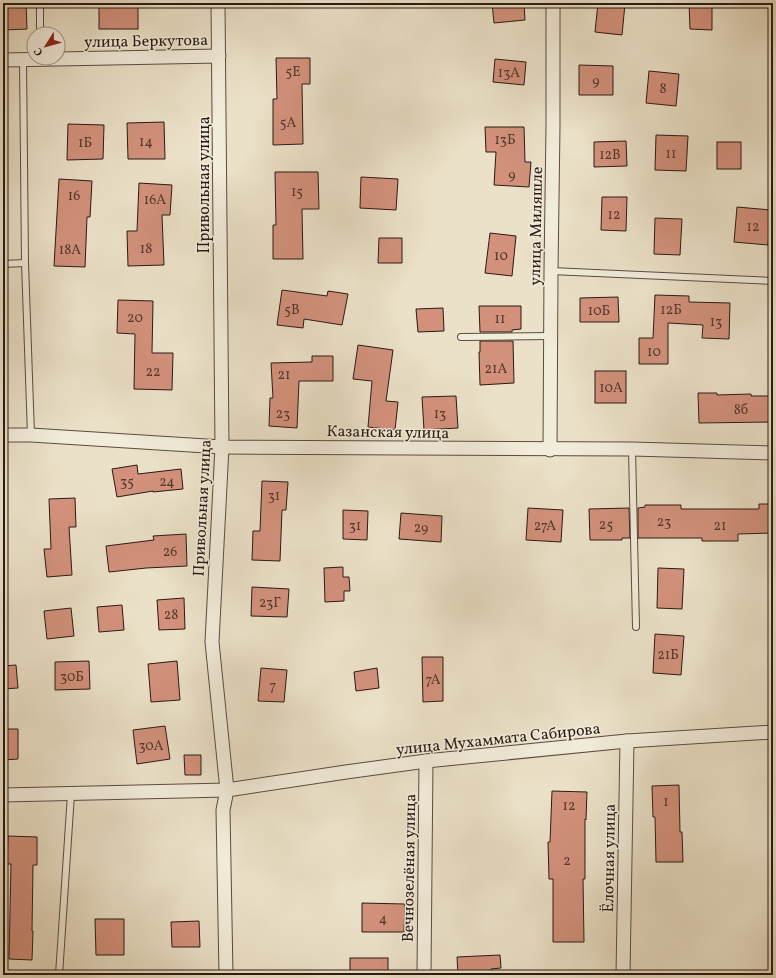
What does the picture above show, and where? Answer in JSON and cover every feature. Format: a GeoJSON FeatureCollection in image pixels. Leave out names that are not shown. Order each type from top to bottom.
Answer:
{"type":"FeatureCollection","features":[{"type":"Feature","properties":{"kind":"street","name":"Привольная улица"},"geometry":{"type":"LineString","coordinates":[[218,3],[222,446],[212,642],[227,790],[224,810],[226,975]]}},
{"type":"Feature","properties":{"kind":"street","name":"улица Миляшле"},"geometry":{"type":"LineString","coordinates":[[550,450],[553,3]]}},
{"type":"Feature","properties":{"kind":"street","name":"улица Беркутова"},"geometry":{"type":"LineString","coordinates":[[66,59],[219,56]]}},
{"type":"Feature","properties":{"kind":"street","name":"улица Беркутова"},"geometry":{"type":"LineString","coordinates":[[3,60],[26,60]]}},
{"type":"Feature","properties":{"kind":"street","name":"Казанская улица"},"geometry":{"type":"LineString","coordinates":[[3,435],[31,435],[222,446],[632,450],[773,453]]}},
{"type":"Feature","properties":{"kind":"street","name":"улица Мухаммата Сабирова"},"geometry":{"type":"LineString","coordinates":[[227,790],[426,761],[627,741],[773,732]]}},
{"type":"Feature","properties":{"kind":"street","name":"Ёлочная улица"},"geometry":{"type":"LineString","coordinates":[[623,975],[627,741]]}},
{"type":"Feature","properties":{"kind":"street","name":"Вечнозелёная улица"},"geometry":{"type":"LineString","coordinates":[[424,975],[426,761]]}},
{"type":"Feature","properties":{"kind":"street"},"geometry":{"type":"LineString","coordinates":[[3,795],[227,790]]}},
{"type":"Feature","properties":{"kind":"lane"},"geometry":{"type":"LineString","coordinates":[[40,3],[40,26]]}},
{"type":"Feature","properties":{"kind":"lane"},"geometry":{"type":"LineString","coordinates":[[23,60],[25,263],[31,435]]}},
{"type":"Feature","properties":{"kind":"lane"},"geometry":{"type":"LineString","coordinates":[[3,264],[25,263]]}},
{"type":"Feature","properties":{"kind":"lane"},"geometry":{"type":"LineString","coordinates":[[551,271],[773,281]]}},
{"type":"Feature","properties":{"kind":"lane"},"geometry":{"type":"LineString","coordinates":[[461,337],[550,336]]}},
{"type":"Feature","properties":{"kind":"lane"},"geometry":{"type":"LineString","coordinates":[[632,450],[636,627]]}},
{"type":"Feature","properties":{"kind":"lane"},"geometry":{"type":"LineString","coordinates":[[59,975],[71,794]]}},
{"type":"Feature","properties":{"kind":"building"},"geometry":{"type":"Polygon","coordinates":[[[3,3],[26,3],[26,29],[3,30],[3,3]]]}},
{"type":"Feature","properties":{"kind":"building"},"geometry":{"type":"Polygon","coordinates":[[[99,3],[138,3],[138,29],[99,29],[99,3]]]}},
{"type":"Feature","properties":{"kind":"building"},"geometry":{"type":"Polygon","coordinates":[[[492,3],[524,3],[525,20],[494,23],[492,3]]]}},
{"type":"Feature","properties":{"kind":"building"},"geometry":{"type":"Polygon","coordinates":[[[598,3],[625,4],[622,35],[595,32],[598,3]]]}},
{"type":"Feature","properties":{"kind":"building"},"geometry":{"type":"Polygon","coordinates":[[[689,3],[712,3],[712,30],[690,29],[689,3]]]}},
{"type":"Feature","properties":{"kind":"building"},"geometry":{"type":"Polygon","coordinates":[[[276,58],[310,58],[310,84],[302,84],[303,144],[273,145],[273,99],[277,99],[276,58]]]}},
{"type":"Feature","properties":{"kind":"building"},"geometry":{"type":"Polygon","coordinates":[[[495,59],[526,62],[524,85],[493,82],[495,59]]]}},
{"type":"Feature","properties":{"kind":"building"},"geometry":{"type":"Polygon","coordinates":[[[579,65],[613,66],[613,95],[579,95],[579,65]]]}},
{"type":"Feature","properties":{"kind":"building"},"geometry":{"type":"Polygon","coordinates":[[[649,71],[679,74],[676,106],[646,103],[649,71]]]}},
{"type":"Feature","properties":{"kind":"building"},"geometry":{"type":"Polygon","coordinates":[[[164,122],[165,159],[128,159],[127,123],[164,122]]]}},
{"type":"Feature","properties":{"kind":"building"},"geometry":{"type":"Polygon","coordinates":[[[68,124],[104,125],[103,159],[67,160],[68,124]]]}},
{"type":"Feature","properties":{"kind":"building"},"geometry":{"type":"Polygon","coordinates":[[[485,127],[524,127],[525,162],[531,162],[529,187],[494,185],[496,152],[486,152],[485,127]]]}},
{"type":"Feature","properties":{"kind":"building"},"geometry":{"type":"Polygon","coordinates":[[[656,135],[688,136],[686,171],[655,170],[656,135]]]}},
{"type":"Feature","properties":{"kind":"building"},"geometry":{"type":"Polygon","coordinates":[[[626,141],[627,166],[594,167],[594,142],[626,141]]]}},
{"type":"Feature","properties":{"kind":"building"},"geometry":{"type":"Polygon","coordinates":[[[717,142],[741,142],[741,169],[717,169],[717,142]]]}},
{"type":"Feature","properties":{"kind":"building"},"geometry":{"type":"Polygon","coordinates":[[[275,172],[318,172],[319,209],[302,209],[303,259],[273,259],[273,225],[276,225],[275,172]]]}},
{"type":"Feature","properties":{"kind":"building"},"geometry":{"type":"Polygon","coordinates":[[[361,177],[398,179],[396,210],[360,208],[361,177]]]}},
{"type":"Feature","properties":{"kind":"building"},"geometry":{"type":"Polygon","coordinates":[[[59,179],[92,181],[90,217],[87,217],[85,267],[54,266],[59,179]]]}},
{"type":"Feature","properties":{"kind":"building"},"geometry":{"type":"Polygon","coordinates":[[[139,183],[172,185],[170,215],[162,215],[164,265],[128,266],[127,231],[137,231],[139,183]]]}},
{"type":"Feature","properties":{"kind":"building"},"geometry":{"type":"Polygon","coordinates":[[[602,197],[627,197],[626,231],[601,230],[602,197]]]}},
{"type":"Feature","properties":{"kind":"building"},"geometry":{"type":"Polygon","coordinates":[[[737,207],[771,210],[768,245],[734,242],[737,207]]]}},
{"type":"Feature","properties":{"kind":"building"},"geometry":{"type":"Polygon","coordinates":[[[655,218],[682,219],[680,255],[654,254],[655,218]]]}},
{"type":"Feature","properties":{"kind":"building"},"geometry":{"type":"Polygon","coordinates":[[[490,233],[516,236],[512,276],[485,273],[490,233]]]}},
{"type":"Feature","properties":{"kind":"building"},"geometry":{"type":"Polygon","coordinates":[[[379,238],[402,238],[402,263],[378,263],[379,238]]]}},
{"type":"Feature","properties":{"kind":"building"},"geometry":{"type":"Polygon","coordinates":[[[282,290],[327,296],[328,291],[348,294],[342,325],[304,319],[303,328],[277,325],[282,290]]]}},
{"type":"Feature","properties":{"kind":"building"},"geometry":{"type":"Polygon","coordinates":[[[655,295],[689,296],[689,302],[730,303],[729,339],[702,338],[703,325],[668,323],[668,364],[639,364],[639,338],[653,338],[655,295]]]}},
{"type":"Feature","properties":{"kind":"building"},"geometry":{"type":"Polygon","coordinates":[[[618,297],[619,322],[580,322],[580,298],[618,297]]]}},
{"type":"Feature","properties":{"kind":"building"},"geometry":{"type":"Polygon","coordinates":[[[118,300],[153,301],[152,353],[173,353],[172,390],[134,389],[135,334],[117,333],[118,300]]]}},
{"type":"Feature","properties":{"kind":"building"},"geometry":{"type":"Polygon","coordinates":[[[479,306],[521,306],[521,329],[512,330],[512,332],[480,332],[479,306]]]}},
{"type":"Feature","properties":{"kind":"building"},"geometry":{"type":"Polygon","coordinates":[[[443,308],[444,331],[418,332],[416,309],[443,308]]]}},
{"type":"Feature","properties":{"kind":"building"},"geometry":{"type":"Polygon","coordinates":[[[480,341],[513,341],[514,383],[480,385],[480,341]]]}},
{"type":"Feature","properties":{"kind":"building"},"geometry":{"type":"Polygon","coordinates":[[[358,345],[393,350],[386,401],[398,402],[395,430],[368,427],[372,381],[353,379],[358,345]]]}},
{"type":"Feature","properties":{"kind":"building"},"geometry":{"type":"Polygon","coordinates":[[[312,356],[333,356],[333,381],[299,381],[297,428],[269,426],[270,398],[273,398],[271,363],[312,362],[312,356]]]}},
{"type":"Feature","properties":{"kind":"building"},"geometry":{"type":"Polygon","coordinates":[[[595,371],[626,371],[626,403],[595,403],[595,371]]]}},
{"type":"Feature","properties":{"kind":"building"},"geometry":{"type":"Polygon","coordinates":[[[698,393],[717,393],[717,395],[751,394],[751,396],[773,396],[773,422],[699,423],[698,393]]]}},
{"type":"Feature","properties":{"kind":"building"},"geometry":{"type":"Polygon","coordinates":[[[456,396],[458,428],[424,430],[422,397],[456,396]]]}},
{"type":"Feature","properties":{"kind":"building"},"geometry":{"type":"Polygon","coordinates":[[[137,465],[138,474],[181,469],[183,489],[153,491],[117,497],[112,469],[137,465]]]}},
{"type":"Feature","properties":{"kind":"building"},"geometry":{"type":"Polygon","coordinates":[[[262,481],[288,482],[286,510],[282,510],[280,561],[252,560],[253,531],[260,531],[262,481]]]}},
{"type":"Feature","properties":{"kind":"building"},"geometry":{"type":"Polygon","coordinates":[[[75,498],[76,527],[69,527],[72,575],[47,577],[44,549],[51,549],[49,499],[75,498]]]}},
{"type":"Feature","properties":{"kind":"building"},"geometry":{"type":"Polygon","coordinates":[[[759,504],[773,504],[773,533],[738,534],[738,541],[702,541],[702,538],[638,538],[638,508],[645,507],[645,505],[681,505],[681,509],[759,509],[759,504]]]}},
{"type":"Feature","properties":{"kind":"building"},"geometry":{"type":"Polygon","coordinates":[[[528,508],[563,510],[561,542],[526,540],[528,508]]]}},
{"type":"Feature","properties":{"kind":"building"},"geometry":{"type":"Polygon","coordinates":[[[629,508],[630,538],[622,538],[622,540],[590,540],[589,509],[629,508]]]}},
{"type":"Feature","properties":{"kind":"building"},"geometry":{"type":"Polygon","coordinates":[[[343,510],[368,511],[367,540],[343,539],[343,510]]]}},
{"type":"Feature","properties":{"kind":"building"},"geometry":{"type":"Polygon","coordinates":[[[401,513],[442,516],[441,542],[399,539],[401,513]]]}},
{"type":"Feature","properties":{"kind":"building"},"geometry":{"type":"Polygon","coordinates":[[[186,534],[187,566],[109,572],[106,546],[154,540],[153,536],[186,534]]]}},
{"type":"Feature","properties":{"kind":"building"},"geometry":{"type":"Polygon","coordinates":[[[343,567],[343,577],[349,577],[350,591],[344,591],[344,601],[325,602],[324,568],[343,567]]]}},
{"type":"Feature","properties":{"kind":"building"},"geometry":{"type":"Polygon","coordinates":[[[658,568],[684,569],[682,609],[657,608],[658,568]]]}},
{"type":"Feature","properties":{"kind":"building"},"geometry":{"type":"Polygon","coordinates":[[[252,587],[289,589],[287,617],[251,616],[252,587]]]}},
{"type":"Feature","properties":{"kind":"building"},"geometry":{"type":"Polygon","coordinates":[[[184,598],[185,629],[159,630],[157,600],[184,598]]]}},
{"type":"Feature","properties":{"kind":"building"},"geometry":{"type":"Polygon","coordinates":[[[122,605],[124,630],[99,632],[97,607],[122,605]]]}},
{"type":"Feature","properties":{"kind":"building"},"geometry":{"type":"Polygon","coordinates":[[[71,608],[74,636],[47,639],[44,611],[71,608]]]}},
{"type":"Feature","properties":{"kind":"building"},"geometry":{"type":"Polygon","coordinates":[[[655,634],[684,636],[681,675],[653,673],[655,634]]]}},
{"type":"Feature","properties":{"kind":"building"},"geometry":{"type":"Polygon","coordinates":[[[422,657],[443,657],[443,701],[423,702],[422,657]]]}},
{"type":"Feature","properties":{"kind":"building"},"geometry":{"type":"Polygon","coordinates":[[[89,661],[90,689],[55,690],[55,662],[89,661]]]}},
{"type":"Feature","properties":{"kind":"building"},"geometry":{"type":"Polygon","coordinates":[[[177,661],[180,700],[151,702],[148,664],[177,661]]]}},
{"type":"Feature","properties":{"kind":"building"},"geometry":{"type":"Polygon","coordinates":[[[16,665],[18,688],[3,689],[3,666],[16,665]]]}},
{"type":"Feature","properties":{"kind":"building"},"geometry":{"type":"Polygon","coordinates":[[[261,668],[287,670],[284,702],[258,701],[261,668]]]}},
{"type":"Feature","properties":{"kind":"building"},"geometry":{"type":"Polygon","coordinates":[[[377,668],[379,688],[356,691],[354,672],[377,668]]]}},
{"type":"Feature","properties":{"kind":"building"},"geometry":{"type":"Polygon","coordinates":[[[165,726],[170,759],[137,764],[133,730],[165,726]]]}},
{"type":"Feature","properties":{"kind":"building"},"geometry":{"type":"Polygon","coordinates":[[[3,729],[18,729],[18,759],[3,760],[3,729]]]}},
{"type":"Feature","properties":{"kind":"building"},"geometry":{"type":"Polygon","coordinates":[[[184,755],[201,755],[201,775],[185,775],[184,755]]]}},
{"type":"Feature","properties":{"kind":"building"},"geometry":{"type":"Polygon","coordinates":[[[679,785],[680,832],[682,832],[683,862],[656,862],[655,817],[653,817],[652,786],[679,785]]]}},
{"type":"Feature","properties":{"kind":"building"},"geometry":{"type":"Polygon","coordinates":[[[552,791],[587,792],[586,820],[585,819],[585,879],[583,879],[584,942],[553,942],[553,879],[549,879],[548,842],[550,842],[552,791]]]}},
{"type":"Feature","properties":{"kind":"building"},"geometry":{"type":"Polygon","coordinates":[[[8,836],[37,837],[37,865],[33,865],[32,960],[9,959],[11,864],[7,864],[8,836]]]}},
{"type":"Feature","properties":{"kind":"building"},"geometry":{"type":"Polygon","coordinates":[[[362,903],[405,904],[404,932],[362,932],[362,903]]]}},
{"type":"Feature","properties":{"kind":"building"},"geometry":{"type":"Polygon","coordinates":[[[95,919],[124,919],[124,955],[96,955],[95,919]]]}},
{"type":"Feature","properties":{"kind":"building"},"geometry":{"type":"Polygon","coordinates":[[[199,921],[200,947],[172,947],[171,922],[199,921]]]}},
{"type":"Feature","properties":{"kind":"building"},"geometry":{"type":"Polygon","coordinates":[[[500,955],[501,968],[491,969],[491,975],[458,975],[457,957],[500,955]]]}},
{"type":"Feature","properties":{"kind":"building"},"geometry":{"type":"Polygon","coordinates":[[[350,958],[388,958],[388,975],[350,975],[350,958]]]}}]}
